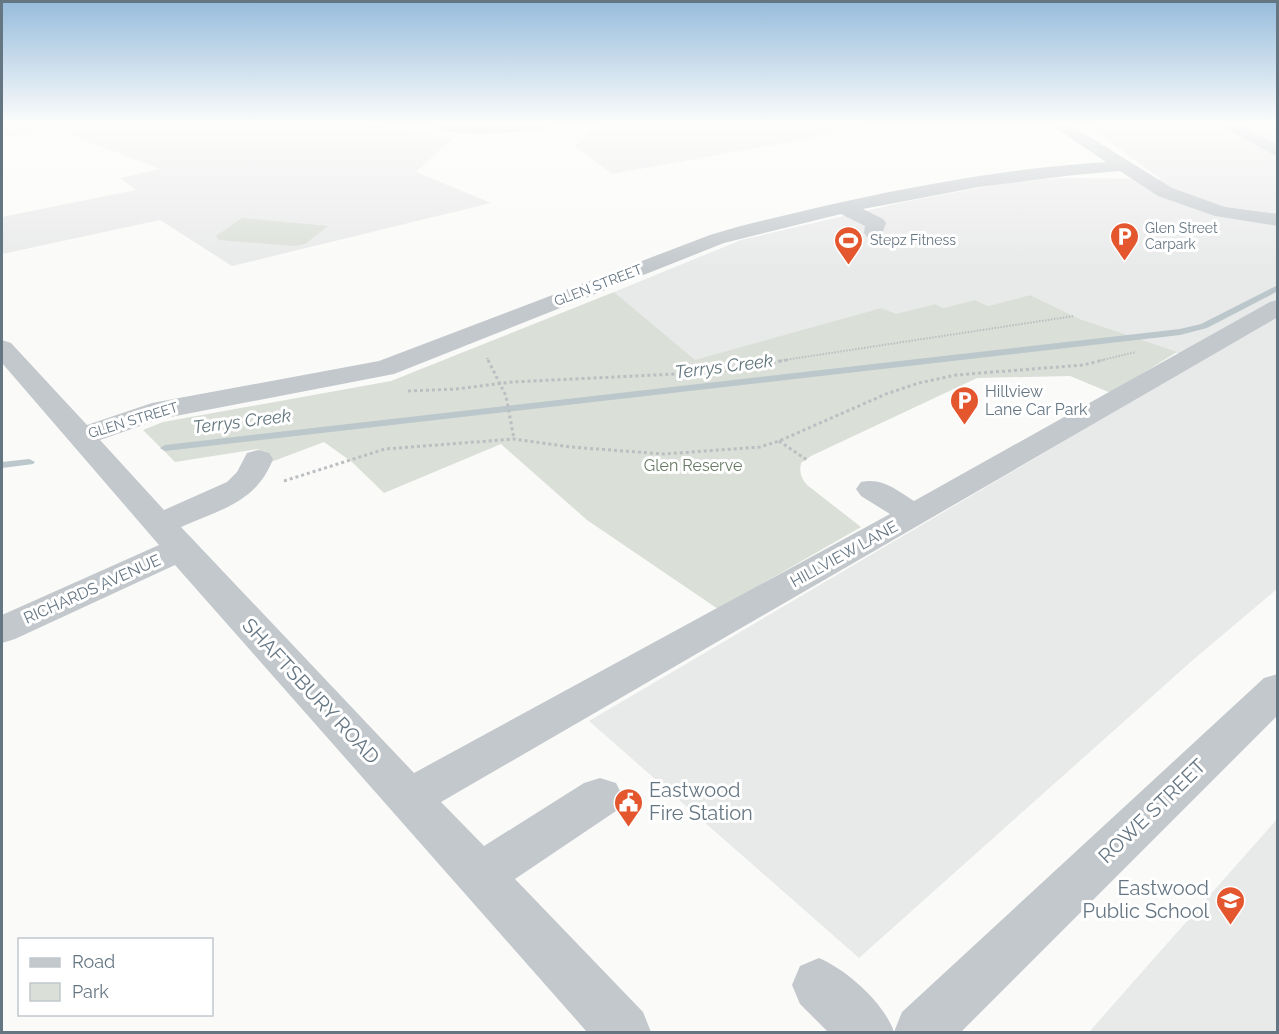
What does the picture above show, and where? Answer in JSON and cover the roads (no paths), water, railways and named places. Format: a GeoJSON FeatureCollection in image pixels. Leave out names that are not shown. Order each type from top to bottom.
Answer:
{"type":"FeatureCollection","features":[{"type":"Feature","properties":{"kind":"street","name":"GLEN STREET"},"geometry":{"type":"LineString","coordinates":[[82,436],[152,412],[385,368],[717,239],[844,207],[924,190],[1045,172]]}},
{"type":"Feature","properties":{"kind":"street"},"geometry":{"type":"LineString","coordinates":[[1131,172],[1165,192],[1248,220],[1278,225]]}},
{"type":"Feature","properties":{"kind":"street"},"geometry":{"type":"LineString","coordinates":[[1082,186],[1143,180]]}},
{"type":"Feature","properties":{"kind":"street"},"geometry":{"type":"LineString","coordinates":[[924,190],[955,204]]}},
{"type":"Feature","properties":{"kind":"street"},"geometry":{"type":"LineString","coordinates":[[1145,200],[1165,192]]}},
{"type":"Feature","properties":{"kind":"street"},"geometry":{"type":"LineString","coordinates":[[884,199],[916,213]]}},
{"type":"Feature","properties":{"kind":"street"},"geometry":{"type":"LineString","coordinates":[[844,207],[876,223],[874,233]]}},
{"type":"Feature","properties":{"kind":"street"},"geometry":{"type":"LineString","coordinates":[[1193,222],[1227,212],[1278,220]]}},
{"type":"Feature","properties":{"kind":"street","name":"HILLVIEW LANE"},"geometry":{"type":"LineString","coordinates":[[409,798],[914,515],[1278,307]]}},
{"type":"Feature","properties":{"kind":"street","name":"SHAFTSBURY ROAD"},"geometry":{"type":"LineString","coordinates":[[2,348],[623,1032]]}},
{"type":"Feature","properties":{"kind":"street"},"geometry":{"type":"LineString","coordinates":[[1063,398],[1093,412]]}},
{"type":"Feature","properties":{"kind":"street","name":"RICHARDS AVENUE"},"geometry":{"type":"LineString","coordinates":[[2,630],[171,536],[238,489],[254,468]]}},
{"type":"Feature","properties":{"kind":"street"},"geometry":{"type":"LineString","coordinates":[[872,489],[914,515]]}},
{"type":"Feature","properties":{"kind":"street","name":"ROWE STREET"},"geometry":{"type":"LineString","coordinates":[[922,1032],[1278,689]]}},
{"type":"Feature","properties":{"kind":"street"},"geometry":{"type":"LineString","coordinates":[[480,875],[600,797]]}},
{"type":"Feature","properties":{"kind":"street"},"geometry":{"type":"LineString","coordinates":[[819,985],[866,1032]]}},
{"type":"Feature","properties":{"kind":"waterway","name":"Terrys Creek"},"geometry":{"type":"LineString","coordinates":[[165,448],[1180,332],[1204,326],[1278,287]]}},
{"type":"Feature","properties":{"kind":"waterway","name":"Terrys Creek"},"geometry":{"type":"LineString","coordinates":[[2,465],[29,462]]}},
{"type":"Feature","properties":{"kind":"place","name":"Glen Street Carpark"},"geometry":{"type":"Point","coordinates":[1124,262]}},
{"type":"Feature","properties":{"kind":"place","name":"Stepz Fitness"},"geometry":{"type":"Point","coordinates":[849,266]}},
{"type":"Feature","properties":{"kind":"place","name":"Hillview Lane Car Park"},"geometry":{"type":"Point","coordinates":[964,426]}},
{"type":"Feature","properties":{"kind":"place","name":"Eastwood Fire Station"},"geometry":{"type":"Point","coordinates":[628,828]}},
{"type":"Feature","properties":{"kind":"place","name":"Eastwood Public School"},"geometry":{"type":"Point","coordinates":[1230,926]}},
{"type":"Feature","properties":{"kind":"park label","name":"Glen Reserve"},"geometry":{"type":"Point","coordinates":[693,465]}}]}
